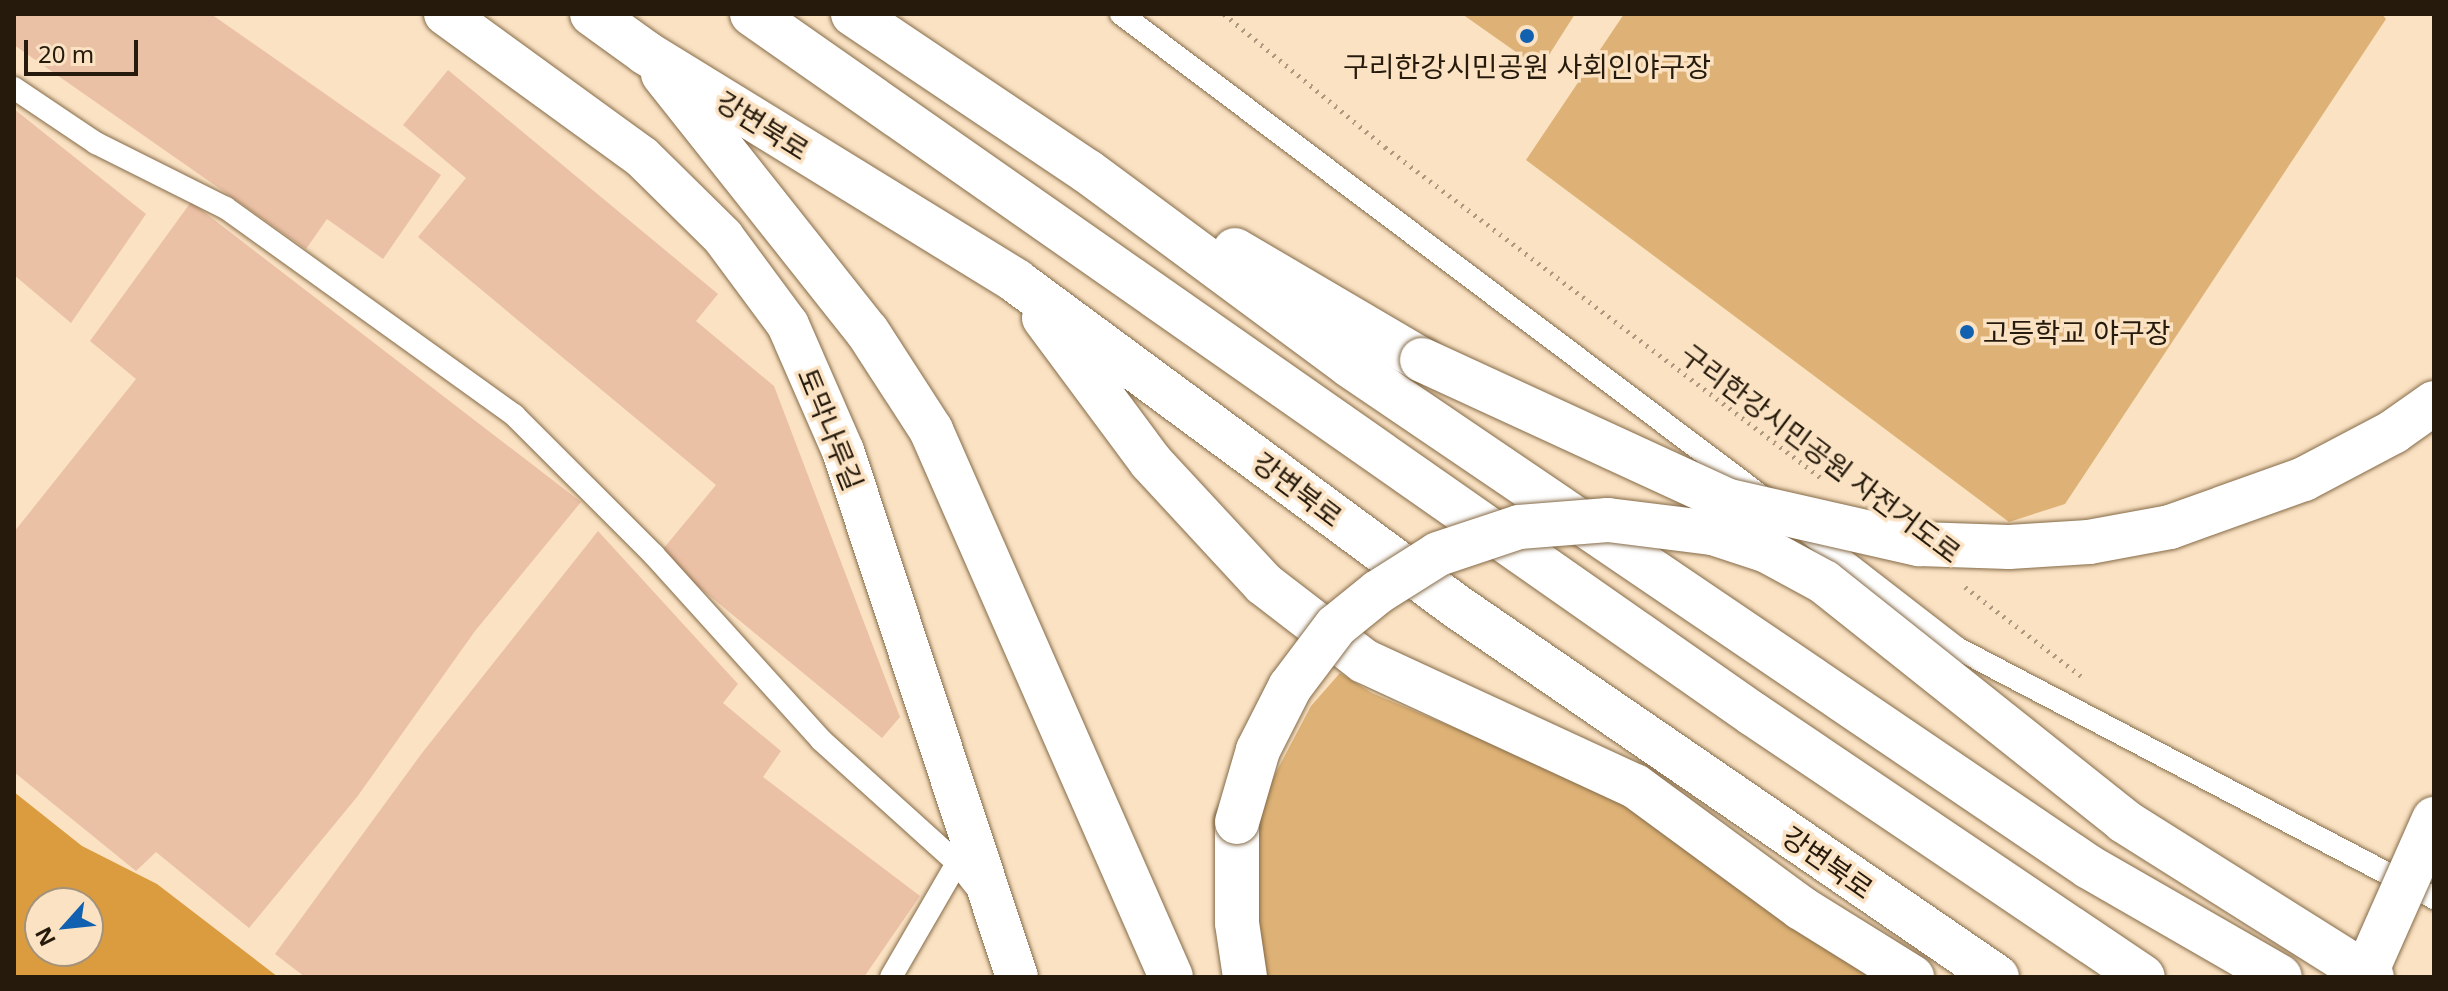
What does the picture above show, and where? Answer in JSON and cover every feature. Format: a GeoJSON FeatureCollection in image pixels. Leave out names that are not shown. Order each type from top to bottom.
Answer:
{"type":"FeatureCollection","features":[{"type":"Feature","properties":{"kind":"main road","name":"강변북로"},"geometry":{"type":"LineString","coordinates":[[592,14],[646,53],[1016,281],[1456,606],[1997,977]]}},
{"type":"Feature","properties":{"kind":"main road"},"geometry":{"type":"LineString","coordinates":[[752,14],[1753,714],[2143,977]]}},
{"type":"Feature","properties":{"kind":"main road"},"geometry":{"type":"LineString","coordinates":[[853,14],[1087,171],[1349,365],[2025,824],[2089,867],[2280,977]]}},
{"type":"Feature","properties":{"kind":"main road"},"geometry":{"type":"LineString","coordinates":[[646,53],[867,331],[931,430],[1171,977]]}},
{"type":"Feature","properties":{"kind":"main road"},"geometry":{"type":"LineString","coordinates":[[1087,171],[1189,223],[1422,360],[1729,501],[1919,544],[2025,546],[2089,542],[2170,527],[2304,479],[2393,432],[2434,403]]}},
{"type":"Feature","properties":{"kind":"main road"},"geometry":{"type":"LineString","coordinates":[[1016,281],[1151,462],[1264,584],[1364,661],[1635,786],[1801,908],[1912,977]]}},
{"type":"Feature","properties":{"kind":"main road"},"geometry":{"type":"LineString","coordinates":[[1245,977],[1237,923],[1237,822],[1258,750],[1290,687],[1336,626],[1378,592],[1438,554],[1519,527],[1608,520],[1713,533],[1767,551],[1824,582],[2124,821],[2372,977]]}},
{"type":"Feature","properties":{"kind":"main road"},"geometry":{"type":"LineString","coordinates":[[2364,977],[2434,819]]}},
{"type":"Feature","properties":{"kind":"street","name":"토막나루길"},"geometry":{"type":"LineString","coordinates":[[445,14],[642,157],[723,237],[788,325],[843,451],[1017,977]]}},
{"type":"Feature","properties":{"kind":"lane"},"geometry":{"type":"LineString","coordinates":[[1121,14],[1957,648],[2434,898]]}},
{"type":"Feature","properties":{"kind":"lane"},"geometry":{"type":"LineString","coordinates":[[14,88],[96,143],[226,208],[514,415],[635,534],[821,740],[957,863],[996,915]]}},
{"type":"Feature","properties":{"kind":"lane"},"geometry":{"type":"LineString","coordinates":[[891,977],[957,863]]}},
{"type":"Feature","properties":{"kind":"path","name":"구리한강시민공원 자전거도로"},"geometry":{"type":"LineString","coordinates":[[1224,14],[1398,156],[1831,485]]}},
{"type":"Feature","properties":{"kind":"path","name":"구리한강시민공원 자전거도로"},"geometry":{"type":"LineString","coordinates":[[1958,582],[2085,679]]}},
{"type":"Feature","properties":{"kind":"shaded area","name":"구리한강시민공원 사회인야구장"},"geometry":{"type":"Polygon","coordinates":[[[1462,14],[1575,14],[1547,58],[1533,64],[1462,14]]]}},
{"type":"Feature","properties":{"kind":"shaded area","name":"고등학교 야구장"},"geometry":{"type":"Polygon","coordinates":[[[1624,14],[2382,14],[2386,19],[2065,504],[2009,522],[1526,160],[1624,14]]]}},
{"type":"Feature","properties":{"kind":"shaded area"},"geometry":{"type":"Polygon","coordinates":[[[1340,673],[1372,693],[1604,791],[1885,977],[1253,977],[1242,898],[1262,799],[1311,706],[1340,673]]]}},
{"type":"Feature","properties":{"kind":"shaded area"},"geometry":{"type":"Polygon","coordinates":[[[14,792],[82,846],[157,884],[278,977],[14,977],[14,792]]]}},
{"type":"Feature","properties":{"kind":"building"},"geometry":{"type":"Polygon","coordinates":[[[14,14],[211,14],[441,175],[383,259],[327,219],[306,249],[14,45],[14,14]]]}},
{"type":"Feature","properties":{"kind":"building"},"geometry":{"type":"Polygon","coordinates":[[[448,70],[718,294],[696,321],[774,386],[900,717],[882,738],[659,554],[716,485],[418,237],[466,178],[403,125],[448,70]]]}},
{"type":"Feature","properties":{"kind":"building"},"geometry":{"type":"Polygon","coordinates":[[[14,109],[146,214],[71,323],[14,275],[14,109]]]}},
{"type":"Feature","properties":{"kind":"building"},"geometry":{"type":"Polygon","coordinates":[[[191,202],[581,502],[475,631],[357,797],[249,928],[156,852],[136,871],[14,772],[14,532],[136,379],[90,341],[191,202]]]}},
{"type":"Feature","properties":{"kind":"building"},"geometry":{"type":"Polygon","coordinates":[[[598,531],[738,684],[723,703],[781,751],[763,777],[920,896],[864,977],[305,977],[275,954],[422,753],[598,531]]]}},
{"type":"Feature","properties":{"kind":"place","name":"구리한강시민공원 사회인야구장"},"geometry":{"type":"Point","coordinates":[1527,36]}},
{"type":"Feature","properties":{"kind":"place","name":"고등학교 야구장"},"geometry":{"type":"Point","coordinates":[1967,332]}}]}
